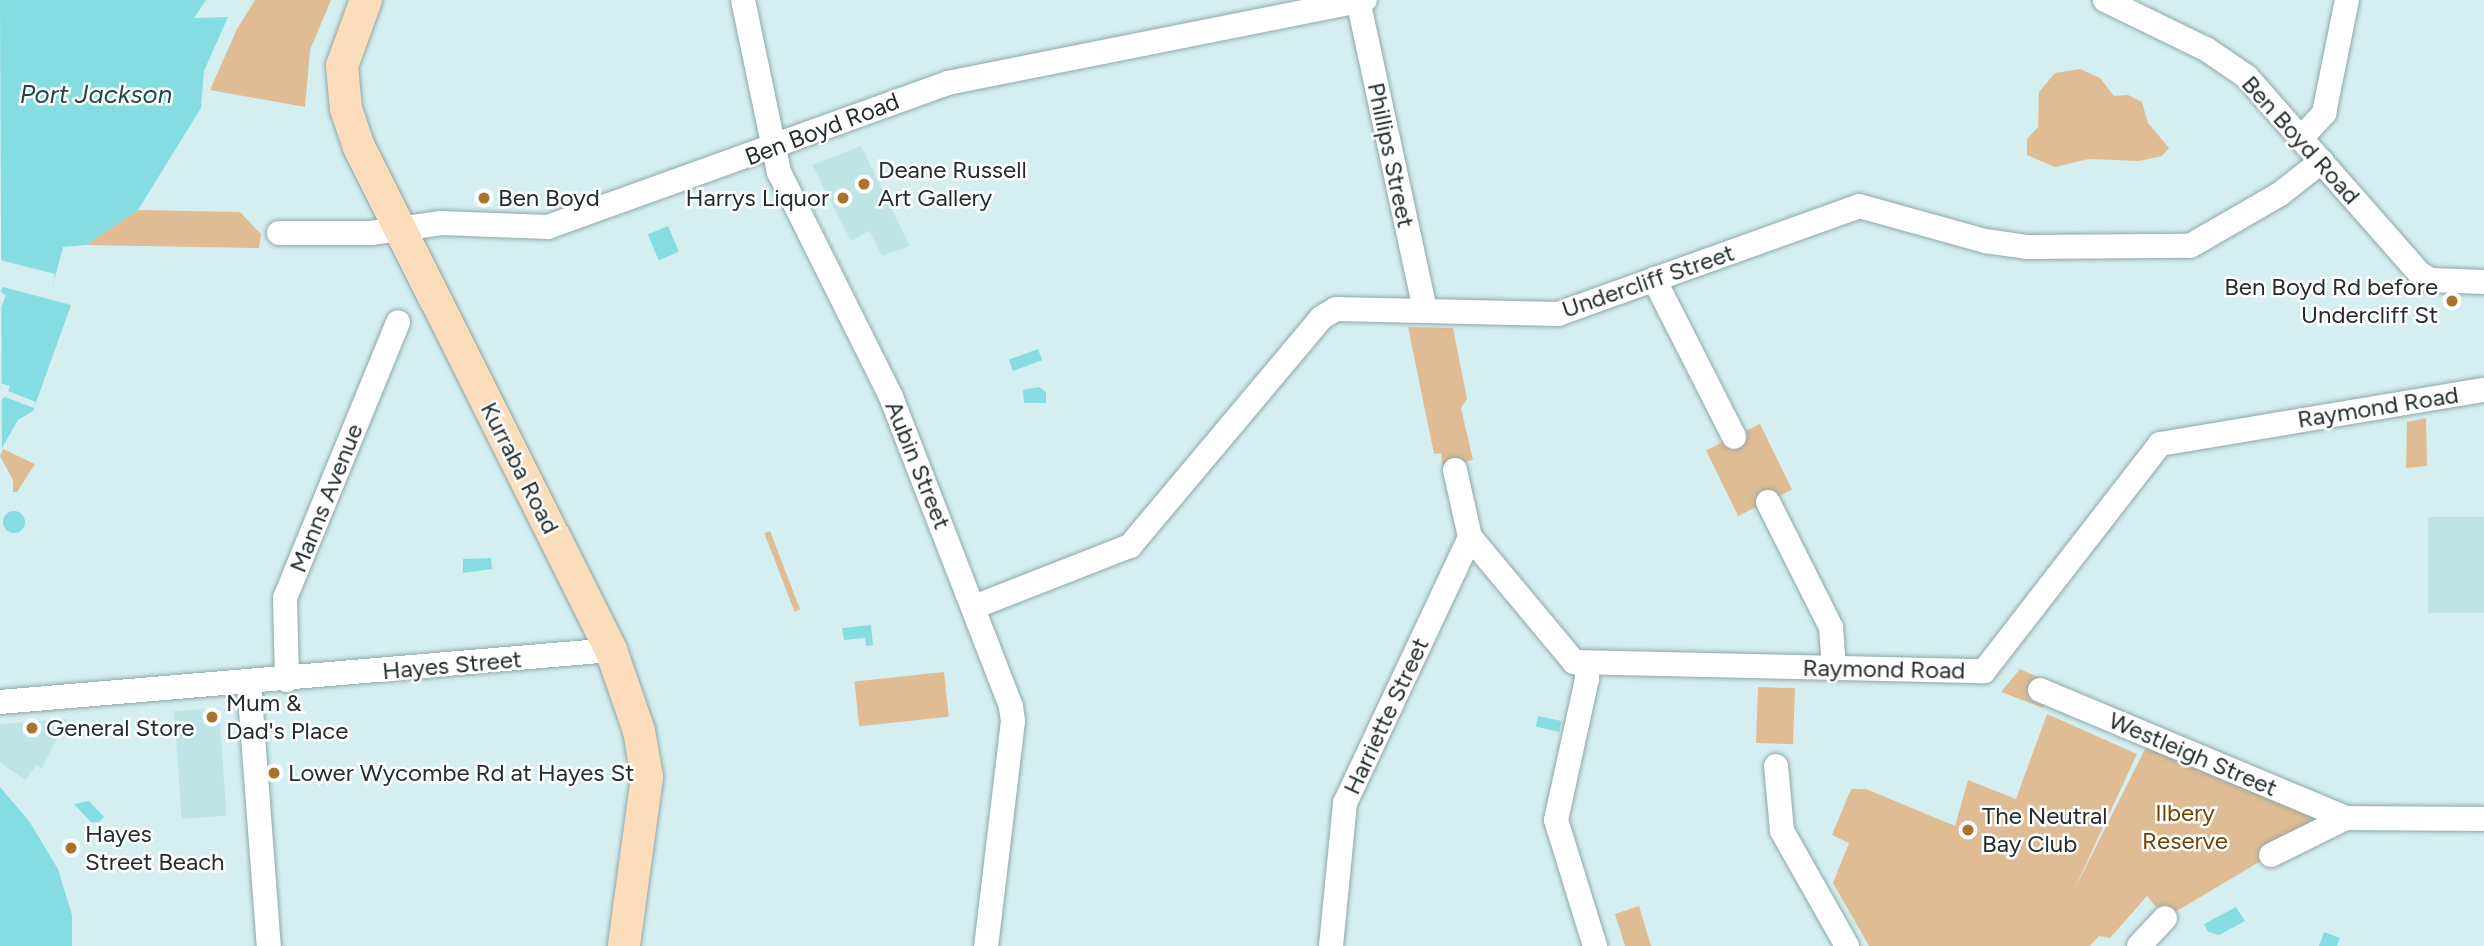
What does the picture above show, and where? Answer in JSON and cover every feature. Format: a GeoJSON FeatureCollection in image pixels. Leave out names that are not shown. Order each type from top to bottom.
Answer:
{"type":"FeatureCollection","features":[{"type":"Feature","properties":{"kind":"main road","name":"Kurraba Road"},"geometry":{"type":"LineString","coordinates":[[365,2],[342,66],[343,93],[359,147],[402,228],[611,650],[647,761],[624,946]]}},
{"type":"Feature","properties":{"kind":"street","name":"Aubin Street"},"geometry":{"type":"LineString","coordinates":[[743,0],[779,172],[891,397],[974,607],[1013,721],[986,946]]}},
{"type":"Feature","properties":{"kind":"street","name":"Phillips Street"},"geometry":{"type":"LineString","coordinates":[[1358,0],[1425,310]]}},
{"type":"Feature","properties":{"kind":"street","name":"Ben Boyd Road"},"geometry":{"type":"LineString","coordinates":[[279,233],[402,228],[441,223],[548,227],[948,83],[1365,0]]}},
{"type":"Feature","properties":{"kind":"street","name":"Ben Boyd Road"},"geometry":{"type":"LineString","coordinates":[[2105,0],[2226,62],[2247,77],[2420,274],[2431,280],[2484,282]]}},
{"type":"Feature","properties":{"kind":"street"},"geometry":{"type":"LineString","coordinates":[[2302,137],[2324,113],[2347,0]]}},
{"type":"Feature","properties":{"kind":"street","name":"Undercliff Street"},"geometry":{"type":"LineString","coordinates":[[974,607],[1130,546],[1327,313],[1425,310],[1558,314],[1859,206],[1985,241],[2027,247],[2190,246],[2280,194],[2322,161]]}},
{"type":"Feature","properties":{"kind":"street"},"geometry":{"type":"LineString","coordinates":[[1654,279],[1734,437]]}},
{"type":"Feature","properties":{"kind":"street","name":"Manns Avenue"},"geometry":{"type":"LineString","coordinates":[[287,680],[285,598],[398,322]]}},
{"type":"Feature","properties":{"kind":"street","name":"Raymond Road"},"geometry":{"type":"LineString","coordinates":[[1586,664],[1984,671],[2160,444],[2484,390]]}},
{"type":"Feature","properties":{"kind":"street"},"geometry":{"type":"LineString","coordinates":[[1455,470],[1470,537],[1574,662],[1586,664],[1587,679],[1556,820],[1595,946]]}},
{"type":"Feature","properties":{"kind":"street"},"geometry":{"type":"LineString","coordinates":[[1768,502],[1831,627],[1834,668]]}},
{"type":"Feature","properties":{"kind":"street","name":"Harriette Street"},"geometry":{"type":"LineString","coordinates":[[1331,946],[1345,803],[1470,537]]}},
{"type":"Feature","properties":{"kind":"street","name":"Hayes Street"},"geometry":{"type":"LineString","coordinates":[[0,702],[287,680],[611,650]]}},
{"type":"Feature","properties":{"kind":"street"},"geometry":{"type":"LineString","coordinates":[[249,683],[269,946]]}},
{"type":"Feature","properties":{"kind":"street","name":"Westleigh Street"},"geometry":{"type":"LineString","coordinates":[[2040,690],[2346,818]]}},
{"type":"Feature","properties":{"kind":"street"},"geometry":{"type":"LineString","coordinates":[[1776,766],[1782,831],[1847,946]]}},
{"type":"Feature","properties":{"kind":"street"},"geometry":{"type":"LineString","coordinates":[[2271,855],[2346,818],[2484,819]]}},
{"type":"Feature","properties":{"kind":"street"},"geometry":{"type":"LineString","coordinates":[[2139,946],[2165,918]]}},
{"type":"Feature","properties":{"kind":"shaded area"},"geometry":{"type":"Polygon","coordinates":[[[861,146],[910,246],[882,256],[869,231],[851,241],[812,165],[861,146]]]}},
{"type":"Feature","properties":{"kind":"shaded area"},"geometry":{"type":"Polygon","coordinates":[[[2428,517],[2484,517],[2484,613],[2428,613],[2428,517]]]}},
{"type":"Feature","properties":{"kind":"shaded area"},"geometry":{"type":"Polygon","coordinates":[[[219,708],[227,816],[182,819],[174,711],[219,708]]]}},
{"type":"Feature","properties":{"kind":"shaded area"},"geometry":{"type":"Polygon","coordinates":[[[68,719],[41,769],[37,765],[25,780],[0,762],[0,724],[68,719]]]}},
{"type":"Feature","properties":{"kind":"green space"},"geometry":{"type":"Polygon","coordinates":[[[255,0],[331,0],[310,50],[305,107],[210,90],[237,29],[255,0]]]}},
{"type":"Feature","properties":{"kind":"green space"},"geometry":{"type":"Polygon","coordinates":[[[2080,69],[2100,78],[2114,96],[2128,95],[2142,102],[2148,123],[2169,148],[2162,156],[2139,161],[2089,159],[2055,167],[2027,155],[2027,139],[2038,127],[2039,92],[2055,73],[2080,69]]]}},
{"type":"Feature","properties":{"kind":"green space"},"geometry":{"type":"Polygon","coordinates":[[[138,210],[240,212],[261,234],[259,248],[86,245],[138,210]]]}},
{"type":"Feature","properties":{"kind":"green space"},"geometry":{"type":"Polygon","coordinates":[[[1408,327],[1453,328],[1467,399],[1461,408],[1473,460],[1443,467],[1441,453],[1434,454],[1408,327]]]}},
{"type":"Feature","properties":{"kind":"green space"},"geometry":{"type":"Polygon","coordinates":[[[2426,418],[2427,466],[2406,468],[2407,422],[2426,418]]]}},
{"type":"Feature","properties":{"kind":"green space"},"geometry":{"type":"Polygon","coordinates":[[[1760,424],[1792,490],[1738,516],[1706,450],[1760,424]]]}},
{"type":"Feature","properties":{"kind":"green space"},"geometry":{"type":"Polygon","coordinates":[[[3,449],[35,464],[17,492],[13,492],[13,480],[0,456],[3,449]]]}},
{"type":"Feature","properties":{"kind":"green space"},"geometry":{"type":"Polygon","coordinates":[[[770,531],[800,609],[795,612],[764,533],[770,531]]]}},
{"type":"Feature","properties":{"kind":"green space"},"geometry":{"type":"Polygon","coordinates":[[[2020,669],[2050,683],[2043,708],[2001,692],[2020,669]]]}},
{"type":"Feature","properties":{"kind":"green space"},"geometry":{"type":"Polygon","coordinates":[[[944,672],[949,717],[859,726],[854,681],[944,672]]]}},
{"type":"Feature","properties":{"kind":"green space"},"geometry":{"type":"Polygon","coordinates":[[[1758,687],[1795,688],[1793,744],[1756,743],[1758,687]]]}},
{"type":"Feature","properties":{"kind":"green space","name":"The Neutral Bay Club"},"geometry":{"type":"Polygon","coordinates":[[[2047,714],[2137,754],[2073,892],[2151,737],[2346,818],[2271,855],[2165,918],[2147,896],[2110,938],[2099,936],[2090,946],[1869,946],[1833,883],[1849,843],[1832,835],[1851,789],[1866,789],[1955,826],[1968,780],[2016,799],[2047,714]]]}},
{"type":"Feature","properties":{"kind":"green space"},"geometry":{"type":"Polygon","coordinates":[[[1639,906],[1651,946],[1625,946],[1615,914],[1639,906]]]}},
{"type":"Feature","properties":{"kind":"water","name":"Port Jackson"},"geometry":{"type":"Polygon","coordinates":[[[0,0],[206,0],[194,18],[228,17],[204,71],[201,108],[138,210],[86,245],[63,247],[50,296],[71,305],[33,411],[18,420],[2,448],[0,0]]]}},
{"type":"Feature","properties":{"kind":"water"},"geometry":{"type":"Polygon","coordinates":[[[668,226],[679,252],[659,260],[648,235],[668,226]]]}},
{"type":"Feature","properties":{"kind":"water"},"geometry":{"type":"Polygon","coordinates":[[[1038,349],[1042,360],[1013,371],[1009,360],[1038,349]]]}},
{"type":"Feature","properties":{"kind":"water"},"geometry":{"type":"Polygon","coordinates":[[[1039,387],[1046,392],[1046,403],[1024,403],[1023,390],[1039,387]]]}},
{"type":"Feature","properties":{"kind":"water"},"geometry":{"type":"Polygon","coordinates":[[[10,511],[18,511],[25,518],[25,526],[18,533],[10,533],[3,526],[3,518],[10,511]]]}},
{"type":"Feature","properties":{"kind":"water"},"geometry":{"type":"Polygon","coordinates":[[[491,558],[492,569],[463,573],[463,559],[491,558]]]}},
{"type":"Feature","properties":{"kind":"water"},"geometry":{"type":"Polygon","coordinates":[[[871,625],[873,645],[866,646],[865,638],[844,640],[842,628],[871,625]]]}},
{"type":"Feature","properties":{"kind":"water"},"geometry":{"type":"Polygon","coordinates":[[[1538,716],[1561,721],[1559,732],[1536,727],[1538,716]]]}},
{"type":"Feature","properties":{"kind":"water"},"geometry":{"type":"Polygon","coordinates":[[[0,787],[29,821],[58,869],[72,915],[72,946],[0,946],[0,787]]]}},
{"type":"Feature","properties":{"kind":"water"},"geometry":{"type":"Polygon","coordinates":[[[89,801],[104,817],[99,822],[91,822],[74,804],[89,801]]]}},
{"type":"Feature","properties":{"kind":"water"},"geometry":{"type":"Polygon","coordinates":[[[2236,907],[2245,921],[2219,935],[2208,932],[2204,924],[2236,907]]]}},
{"type":"Feature","properties":{"kind":"water"},"geometry":{"type":"Polygon","coordinates":[[[2324,932],[2340,938],[2337,946],[2319,946],[2324,932]]]}},
{"type":"Feature","properties":{"kind":"pier"},"geometry":{"type":"Polygon","coordinates":[[[0,260],[55,274],[51,296],[71,305],[3,287],[0,292],[0,260]]]}},
{"type":"Feature","properties":{"kind":"pier"},"geometry":{"type":"Polygon","coordinates":[[[0,292],[6,295],[0,311],[0,292]]]}},
{"type":"Feature","properties":{"kind":"pier"},"geometry":{"type":"Polygon","coordinates":[[[0,383],[10,386],[8,391],[36,402],[34,408],[5,397],[0,400],[0,383]]]}},
{"type":"Feature","properties":{"kind":"place","name":"Deane Russell Art Gallery"},"geometry":{"type":"Point","coordinates":[864,184]}},
{"type":"Feature","properties":{"kind":"place","name":"Ben Boyd"},"geometry":{"type":"Point","coordinates":[484,198]}},
{"type":"Feature","properties":{"kind":"place","name":"Harrys Liquor"},"geometry":{"type":"Point","coordinates":[843,198]}},
{"type":"Feature","properties":{"kind":"place","name":"Ben Boyd Rd before Undercliff St"},"geometry":{"type":"Point","coordinates":[2452,301]}},
{"type":"Feature","properties":{"kind":"place","name":"Mum & Dad's Place"},"geometry":{"type":"Point","coordinates":[212,717]}},
{"type":"Feature","properties":{"kind":"place","name":"General Store"},"geometry":{"type":"Point","coordinates":[32,728]}},
{"type":"Feature","properties":{"kind":"place","name":"Lower Wycombe Rd at Hayes St"},"geometry":{"type":"Point","coordinates":[274,773]}},
{"type":"Feature","properties":{"kind":"place","name":"The Neutral Bay Club"},"geometry":{"type":"Point","coordinates":[1968,830]}},
{"type":"Feature","properties":{"kind":"place","name":"Hayes Street Beach"},"geometry":{"type":"Point","coordinates":[71,848]}},
{"type":"Feature","properties":{"kind":"park label","name":"Ilbery Reserve"},"geometry":{"type":"Point","coordinates":[2185,827]}}]}
